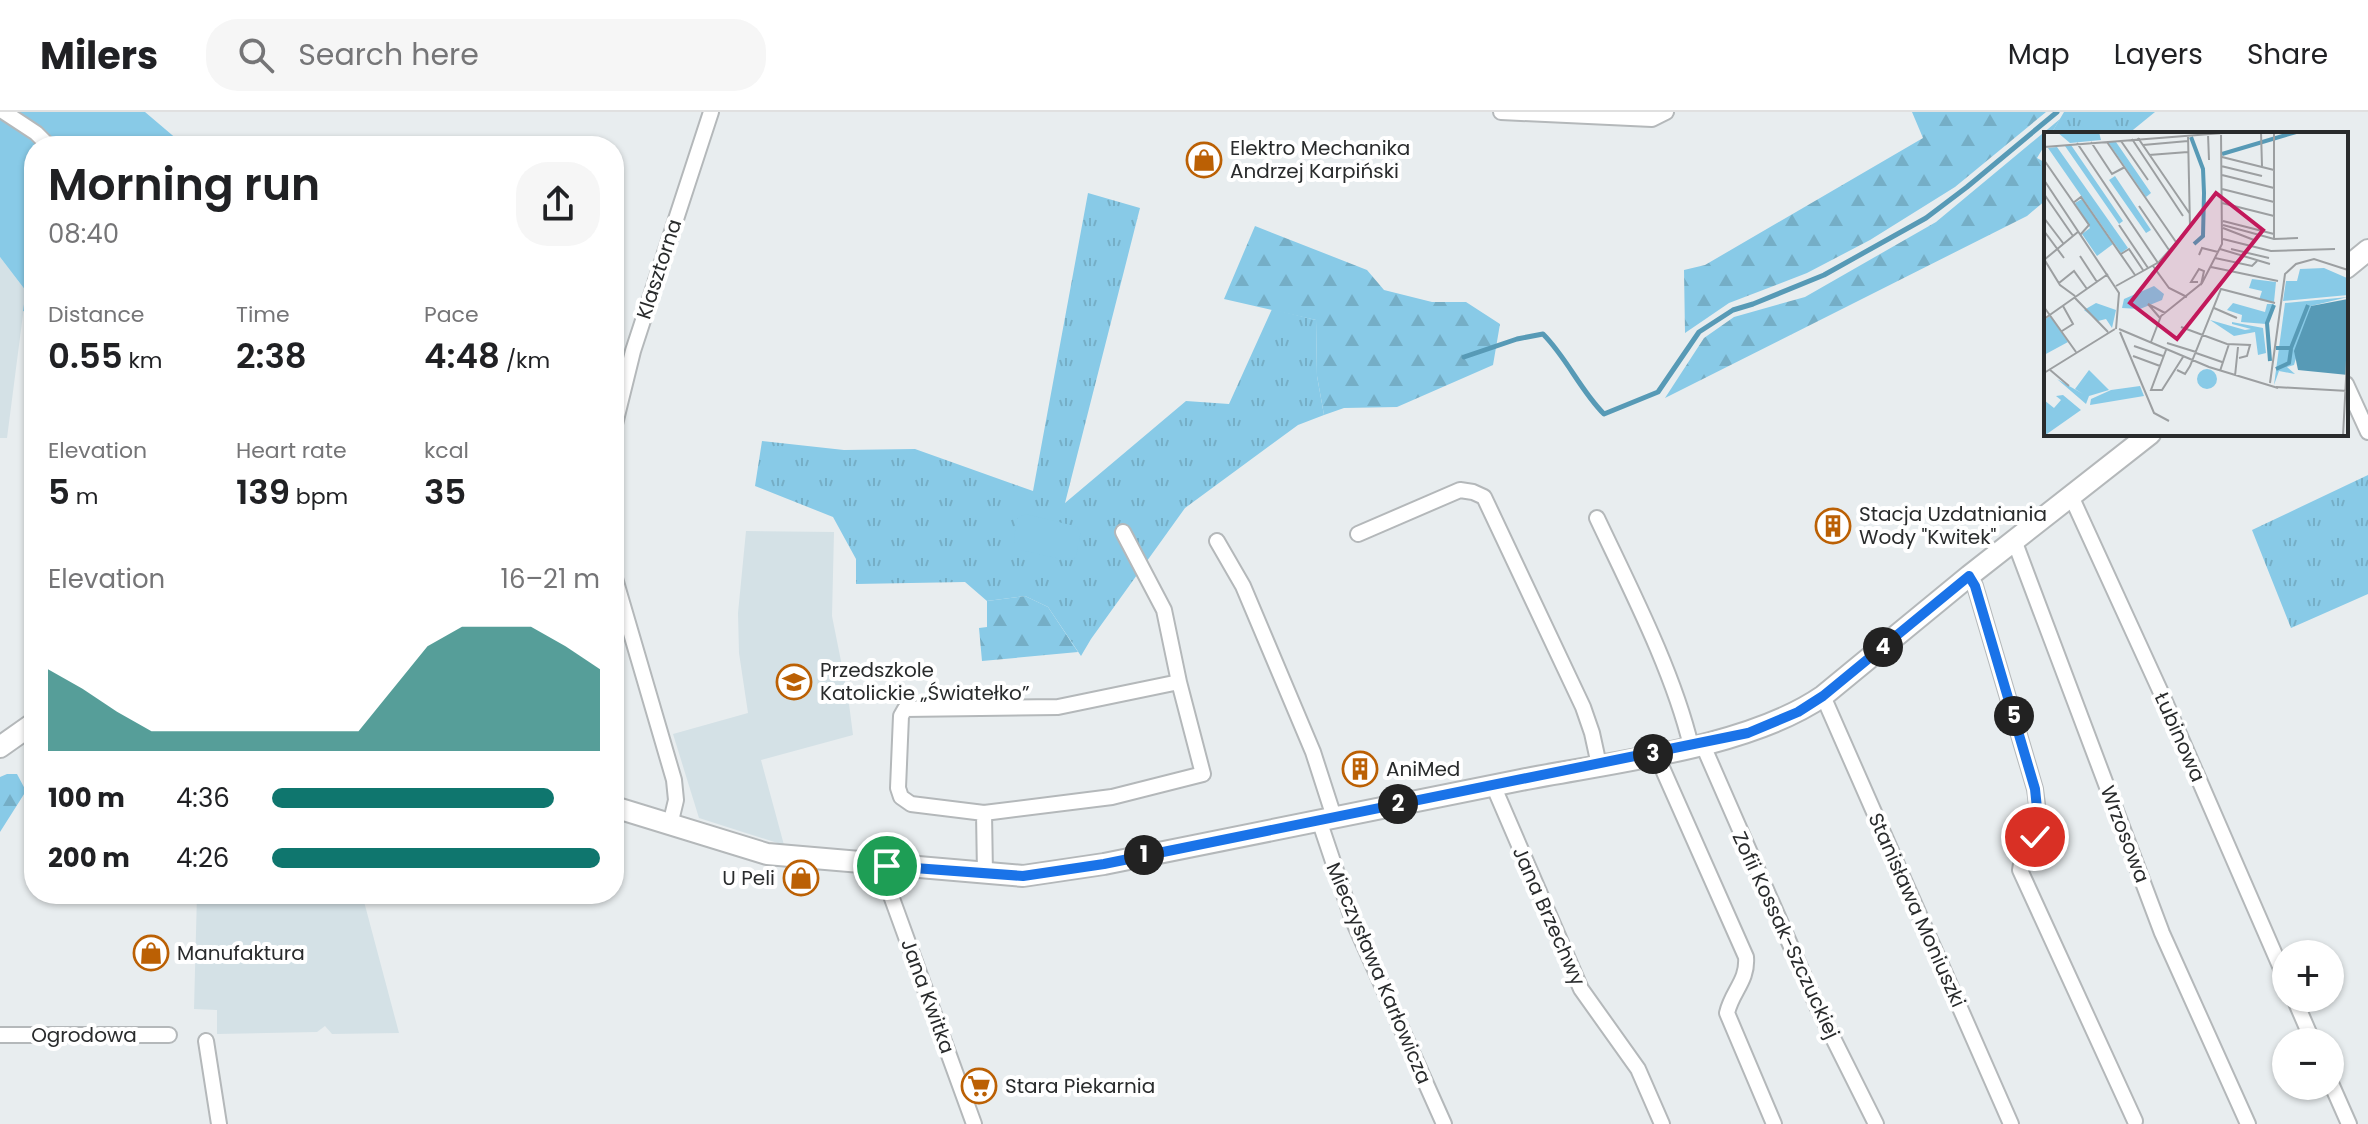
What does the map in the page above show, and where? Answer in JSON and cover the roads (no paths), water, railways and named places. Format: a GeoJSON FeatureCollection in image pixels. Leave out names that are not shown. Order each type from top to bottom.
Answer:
{"type":"FeatureCollection","features":[{"type":"Feature","properties":{"kind":"street"},"geometry":{"type":"LineString","coordinates":[[4,112],[39,136]]}},
{"type":"Feature","properties":{"kind":"street","name":"Klasztorna"},"geometry":{"type":"LineString","coordinates":[[624,387],[633,351],[711,112]]}},
{"type":"Feature","properties":{"kind":"street"},"geometry":{"type":"LineString","coordinates":[[1501,112],[1652,119],[1666,112]]}},
{"type":"Feature","properties":{"kind":"street"},"geometry":{"type":"LineString","coordinates":[[2348,266],[2368,250]]}},
{"type":"Feature","properties":{"kind":"street"},"geometry":{"type":"LineString","coordinates":[[2348,388],[2368,432]]}},
{"type":"Feature","properties":{"kind":"street"},"geometry":{"type":"LineString","coordinates":[[624,810],[767,854],[1023,876],[1104,864],[1748,733],[1798,712],[1823,696],[2147,436]]}},
{"type":"Feature","properties":{"kind":"street"},"geometry":{"type":"LineString","coordinates":[[1358,534],[1460,490],[1484,497],[1583,707],[1599,765]]}},
{"type":"Feature","properties":{"kind":"street","name":"Łubinowa"},"geometry":{"type":"LineString","coordinates":[[2071,496],[2272,948]]}},
{"type":"Feature","properties":{"kind":"street","name":"Zofii Kossak-Szczuckiej"},"geometry":{"type":"LineString","coordinates":[[1597,518],[1647,627],[1686,725],[1817,1006],[1876,1124]]}},
{"type":"Feature","properties":{"kind":"street"},"geometry":{"type":"LineString","coordinates":[[1123,532],[1164,610],[1203,774],[1112,797],[984,813],[911,804],[901,797],[898,788],[901,716],[905,709],[1058,707],[1179,682]]}},
{"type":"Feature","properties":{"kind":"street","name":"Wrzosowa"},"geometry":{"type":"LineString","coordinates":[[2014,540],[2162,933],[2248,1124]]}},
{"type":"Feature","properties":{"kind":"street","name":"Mieczysława Karłowicza"},"geometry":{"type":"LineString","coordinates":[[1217,541],[1243,586],[1313,752],[1352,918],[1444,1124]]}},
{"type":"Feature","properties":{"kind":"street"},"geometry":{"type":"LineString","coordinates":[[1969,576],[1975,586],[2035,789],[2038,818],[2035,837],[2021,861],[2020,870],[2135,1121]]}},
{"type":"Feature","properties":{"kind":"street"},"geometry":{"type":"LineString","coordinates":[[624,609],[674,780],[676,800],[670,825]]}},
{"type":"Feature","properties":{"kind":"street","name":"Stanisława Moniuszki"},"geometry":{"type":"LineString","coordinates":[[1823,696],[2011,1124]]}},
{"type":"Feature","properties":{"kind":"street"},"geometry":{"type":"LineString","coordinates":[[0,747],[24,730]]}},
{"type":"Feature","properties":{"kind":"street"},"geometry":{"type":"LineString","coordinates":[[1656,754],[1746,957],[1747,971],[1730,999],[1727,1013],[1774,1124]]}},
{"type":"Feature","properties":{"kind":"street","name":"Jana Brzechwy"},"geometry":{"type":"LineString","coordinates":[[1493,785],[1581,989],[1638,1069],[1662,1124]]}},
{"type":"Feature","properties":{"kind":"street"},"geometry":{"type":"LineString","coordinates":[[984,813],[985,874]]}},
{"type":"Feature","properties":{"kind":"street","name":"Jana Kwitka"},"geometry":{"type":"LineString","coordinates":[[887,866],[890,893],[974,1124]]}},
{"type":"Feature","properties":{"kind":"street","name":"Ogrodowa"},"geometry":{"type":"LineString","coordinates":[[0,1035],[169,1035]]}},
{"type":"Feature","properties":{"kind":"street"},"geometry":{"type":"LineString","coordinates":[[206,1041],[219,1124]]}},
{"type":"Feature","properties":{"kind":"street"},"geometry":{"type":"LineString","coordinates":[[2338,1100],[2349,1124]]}},
{"type":"Feature","properties":{"kind":"waterway"},"geometry":{"type":"LineString","coordinates":[[1464,357],[1517,339],[1543,334],[1604,414],[1658,392],[1699,332],[1733,310],[1824,275],[1926,218],[2057,112]]}},
{"type":"Feature","properties":{"kind":"place","name":"Elektro Mechanika Andrzej Karpiński"},"geometry":{"type":"Point","coordinates":[1204,160]}},
{"type":"Feature","properties":{"kind":"place","name":"Stacja Uzdatniania Wody \"Kwitek\""},"geometry":{"type":"Point","coordinates":[1833,526]}},
{"type":"Feature","properties":{"kind":"place","name":"Przedszkole Katolickie „Światełko”"},"geometry":{"type":"Point","coordinates":[794,682]}},
{"type":"Feature","properties":{"kind":"place","name":"AniMed"},"geometry":{"type":"Point","coordinates":[1360,769]}},
{"type":"Feature","properties":{"kind":"place","name":"U Peli"},"geometry":{"type":"Point","coordinates":[801,878]}},
{"type":"Feature","properties":{"kind":"place","name":"Manufaktura"},"geometry":{"type":"Point","coordinates":[151,953]}},
{"type":"Feature","properties":{"kind":"place","name":"Stara Piekarnia"},"geometry":{"type":"Point","coordinates":[979,1086]}}]}
